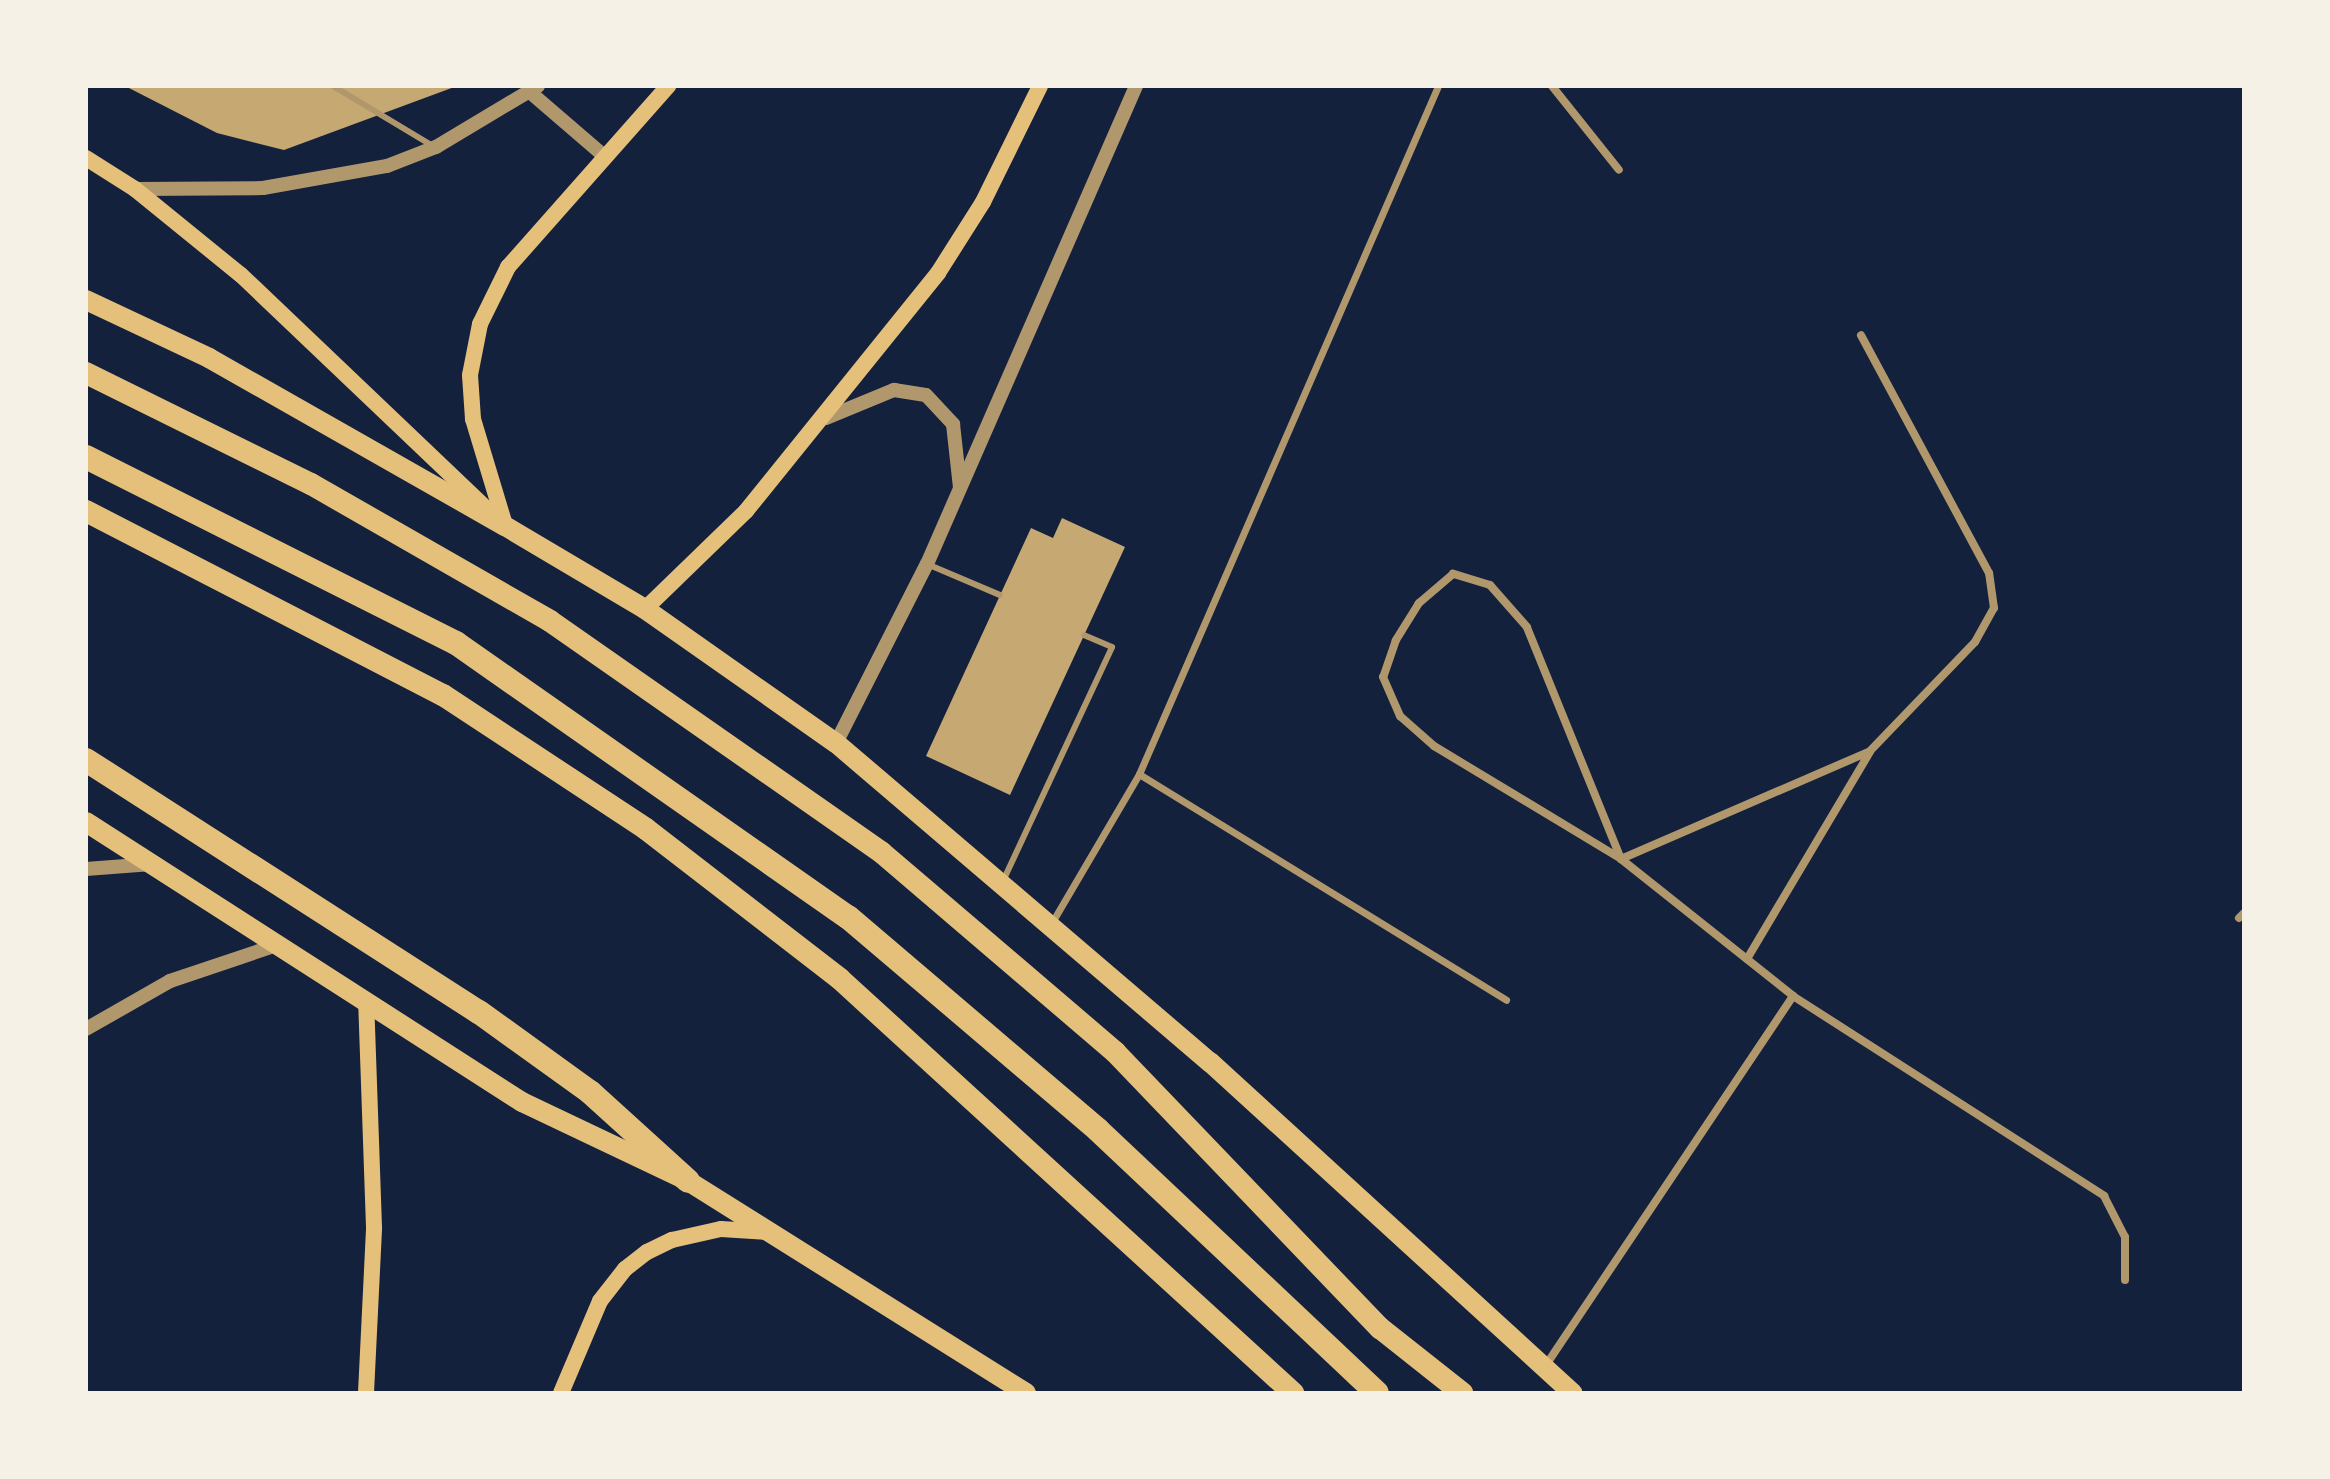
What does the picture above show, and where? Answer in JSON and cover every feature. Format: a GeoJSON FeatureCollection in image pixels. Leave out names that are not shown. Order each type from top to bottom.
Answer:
{"type":"FeatureCollection","features":[{"type":"Feature","properties":{"kind":"highway"},"geometry":{"type":"LineString","coordinates":[[86,373],[311,484],[550,621],[881,852],[1115,1052],[1380,1328],[1462,1393]]}},
{"type":"Feature","properties":{"kind":"highway"},"geometry":{"type":"LineString","coordinates":[[86,457],[456,643],[848,917],[1098,1130],[1377,1393]]}},
{"type":"Feature","properties":{"kind":"highway"},"geometry":{"type":"LineString","coordinates":[[86,511],[443,695],[646,829],[840,979],[1293,1393]]}},
{"type":"Feature","properties":{"kind":"highway"},"geometry":{"type":"LineString","coordinates":[[86,760],[479,1012],[590,1092],[688,1181]]}},
{"type":"Feature","properties":{"kind":"main road"},"geometry":{"type":"LineString","coordinates":[[505,526],[473,419],[470,375],[480,324],[508,267],[603,155],[668,86]]}},
{"type":"Feature","properties":{"kind":"main road"},"geometry":{"type":"LineString","coordinates":[[645,609],[746,511],[826,418],[938,273],[983,202],[1040,86]]}},
{"type":"Feature","properties":{"kind":"main road"},"geometry":{"type":"LineString","coordinates":[[86,158],[135,189],[241,275],[505,526]]}},
{"type":"Feature","properties":{"kind":"main road"},"geometry":{"type":"LineString","coordinates":[[86,300],[209,358],[505,526],[645,609],[836,743],[1210,1062],[1542,1370],[1572,1393]]}},
{"type":"Feature","properties":{"kind":"main road"},"geometry":{"type":"LineString","coordinates":[[86,822],[522,1102],[688,1181],[1026,1393]]}},
{"type":"Feature","properties":{"kind":"main road"},"geometry":{"type":"LineString","coordinates":[[366,1001],[374,1227],[366,1393]]}},
{"type":"Feature","properties":{"kind":"main road"},"geometry":{"type":"LineString","coordinates":[[561,1393],[600,1301],[625,1269],[647,1252],[672,1240],[721,1229],[771,1232]]}},
{"type":"Feature","properties":{"kind":"street"},"geometry":{"type":"LineString","coordinates":[[836,743],[927,564],[1136,86]]}},
{"type":"Feature","properties":{"kind":"street"},"geometry":{"type":"LineString","coordinates":[[1050,926],[1139,774],[1438,86]]}},
{"type":"Feature","properties":{"kind":"street"},"geometry":{"type":"LineString","coordinates":[[1552,86],[1619,170]]}},
{"type":"Feature","properties":{"kind":"street"},"geometry":{"type":"LineString","coordinates":[[135,189],[263,188],[387,166],[436,147],[535,90],[603,155]]}},
{"type":"Feature","properties":{"kind":"street"},"geometry":{"type":"LineString","coordinates":[[1747,959],[1870,751],[1975,642],[1994,608],[1989,573],[1861,335]]}},
{"type":"Feature","properties":{"kind":"street"},"geometry":{"type":"LineString","coordinates":[[826,418],[894,390],[926,395],[953,424],[960,491]]}},
{"type":"Feature","properties":{"kind":"street"},"geometry":{"type":"LineString","coordinates":[[1621,859],[1527,627],[1490,585],[1453,574],[1419,603],[1396,640],[1383,677],[1400,716],[1434,746],[1621,859],[1793,996],[2104,1196],[2125,1237],[2125,1280]]}},
{"type":"Feature","properties":{"kind":"street"},"geometry":{"type":"LineString","coordinates":[[1621,859],[1870,751]]}},
{"type":"Feature","properties":{"kind":"street"},"geometry":{"type":"LineString","coordinates":[[1139,774],[1506,1000]]}},
{"type":"Feature","properties":{"kind":"street"},"geometry":{"type":"LineString","coordinates":[[86,869],[152,864]]}},
{"type":"Feature","properties":{"kind":"street"},"geometry":{"type":"LineString","coordinates":[[86,1029],[170,981],[277,945]]}},
{"type":"Feature","properties":{"kind":"street"},"geometry":{"type":"LineString","coordinates":[[1542,1370],[1793,996]]}},
{"type":"Feature","properties":{"kind":"lane"},"geometry":{"type":"LineString","coordinates":[[333,86],[436,147]]}},
{"type":"Feature","properties":{"kind":"lane"},"geometry":{"type":"LineString","coordinates":[[927,564],[1000,595]]}},
{"type":"Feature","properties":{"kind":"lane"},"geometry":{"type":"LineString","coordinates":[[1001,884],[1112,647],[1084,635]]}},
{"type":"Feature","properties":{"kind":"building"},"geometry":{"type":"Polygon","coordinates":[[[125,86],[457,86],[284,150],[217,133],[125,86]]]}},
{"type":"Feature","properties":{"kind":"building"},"geometry":{"type":"Polygon","coordinates":[[[1062,518],[1125,547],[1010,795],[926,756],[1031,528],[1053,538],[1062,518]]]}}]}
